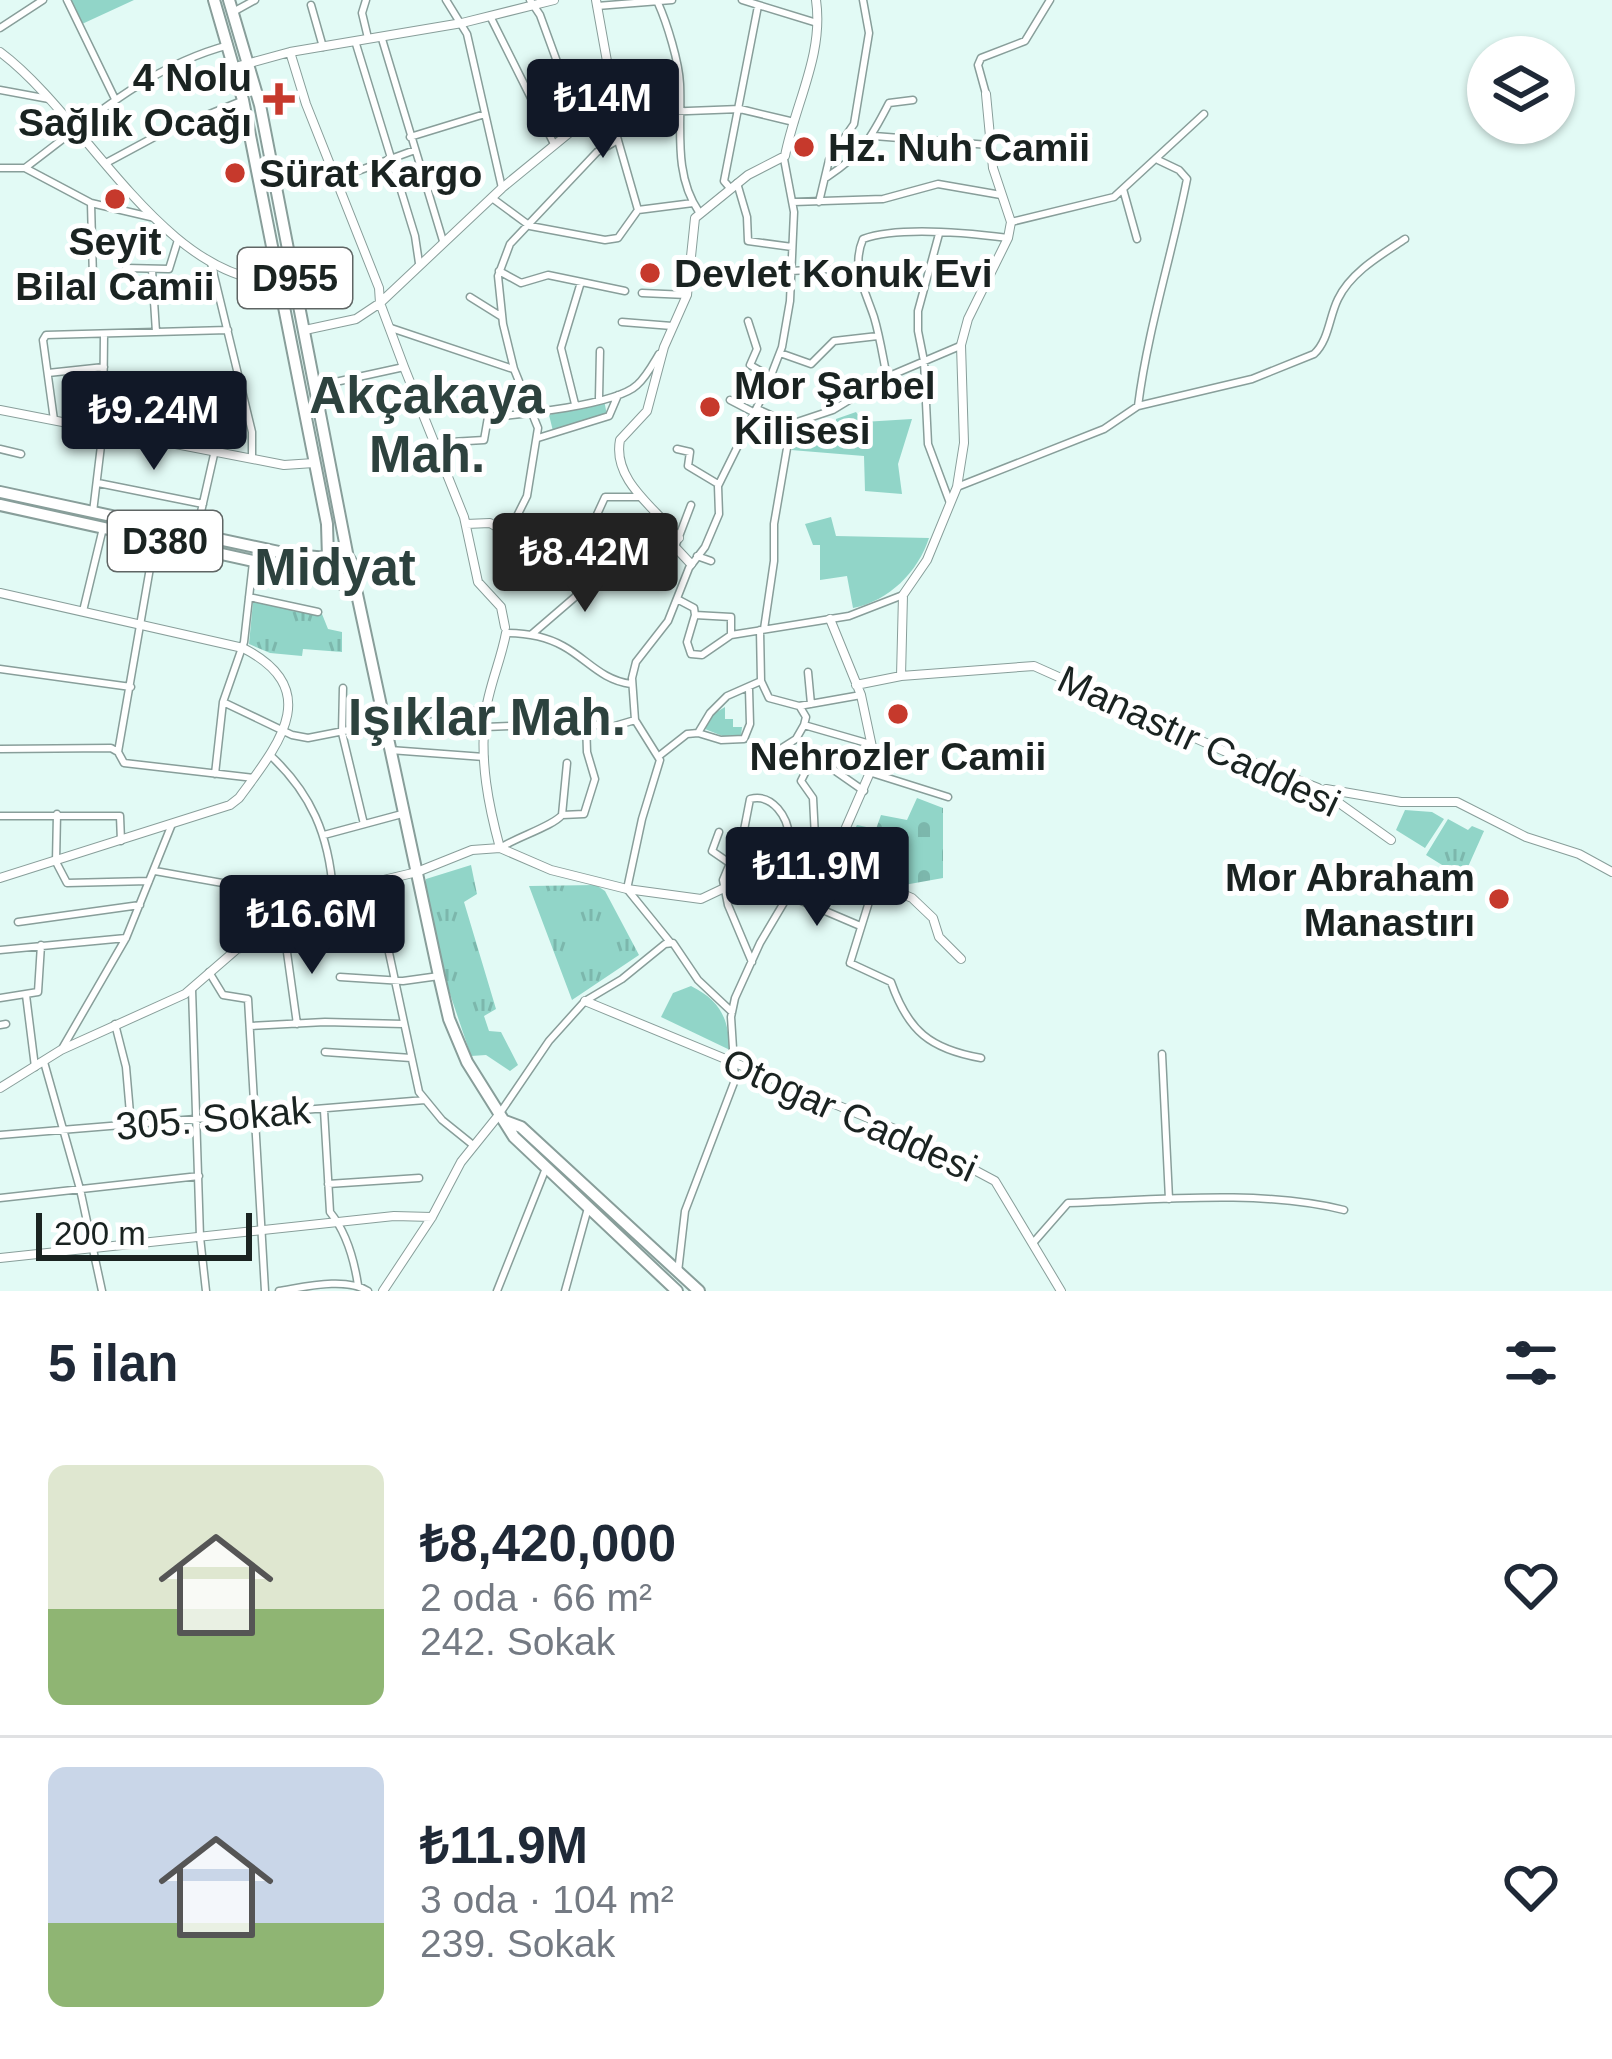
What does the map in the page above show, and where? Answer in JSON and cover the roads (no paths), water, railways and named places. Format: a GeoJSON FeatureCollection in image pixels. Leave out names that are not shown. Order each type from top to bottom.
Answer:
{"type":"FeatureCollection","features":[{"type":"Feature","properties":{"kind":"main road","name":"D955"},"geometry":{"type":"LineString","coordinates":[[214,0],[229,45],[257,95],[348,558]]}},
{"type":"Feature","properties":{"kind":"main road","name":"D955"},"geometry":{"type":"LineString","coordinates":[[231,6],[243,100],[328,558]]}},
{"type":"Feature","properties":{"kind":"main road","name":"D380"},"geometry":{"type":"LineString","coordinates":[[0,492],[328,558]]}},
{"type":"Feature","properties":{"kind":"main road","name":"D380"},"geometry":{"type":"LineString","coordinates":[[0,505],[332,579]]}},
{"type":"Feature","properties":{"kind":"main road"},"geometry":{"type":"LineString","coordinates":[[312,556],[324,551],[328,542]]}},
{"type":"Feature","properties":{"kind":"main road"},"geometry":{"type":"LineString","coordinates":[[357,594],[325,571],[328,558],[340,554],[348,558],[357,594],[439,976],[458,1041],[514,1137],[677,1291]]}},
{"type":"Feature","properties":{"kind":"main road"},"geometry":{"type":"LineString","coordinates":[[332,579],[342,580],[351,573]]}},
{"type":"Feature","properties":{"kind":"main road"},"geometry":{"type":"LineString","coordinates":[[502,1118],[521,1127],[699,1291]]}},
{"type":"Feature","properties":{"kind":"street"},"geometry":{"type":"LineString","coordinates":[[0,28],[43,0]]}},
{"type":"Feature","properties":{"kind":"street"},"geometry":{"type":"LineString","coordinates":[[67,0],[115,99]]}},
{"type":"Feature","properties":{"kind":"street"},"geometry":{"type":"LineString","coordinates":[[231,6],[256,0]]}},
{"type":"Feature","properties":{"kind":"street"},"geometry":{"type":"LineString","coordinates":[[366,0],[362,13],[369,42]]}},
{"type":"Feature","properties":{"kind":"street"},"geometry":{"type":"LineString","coordinates":[[446,0],[462,23],[477,70],[502,188]]}},
{"type":"Feature","properties":{"kind":"street"},"geometry":{"type":"LineString","coordinates":[[493,0],[495,15],[554,144]]}},
{"type":"Feature","properties":{"kind":"street"},"geometry":{"type":"LineString","coordinates":[[242,65],[290,52],[462,23],[554,0]]}},
{"type":"Feature","properties":{"kind":"street"},"geometry":{"type":"LineString","coordinates":[[638,210],[607,102],[610,78],[597,3],[673,0]]}},
{"type":"Feature","properties":{"kind":"street"},"geometry":{"type":"LineString","coordinates":[[742,0],[817,23]]}},
{"type":"Feature","properties":{"kind":"street"},"geometry":{"type":"LineString","coordinates":[[659,756],[635,720],[631,684],[636,662],[661,634],[694,560],[705,547],[719,514],[718,484],[780,353],[794,202],[784,159],[817,45],[816,0]]}},
{"type":"Feature","properties":{"kind":"street"},"geometry":{"type":"LineString","coordinates":[[819,202],[829,160],[854,124],[869,33],[863,0]]}},
{"type":"Feature","properties":{"kind":"street"},"geometry":{"type":"LineString","coordinates":[[677,599],[694,608],[687,642],[691,654],[702,655],[731,635],[879,607],[903,595],[927,560],[957,488],[964,443],[962,345],[968,319],[1008,238],[1011,222],[989,145],[991,117],[978,65],[981,58],[1025,41],[1050,0]]}},
{"type":"Feature","properties":{"kind":"street"},"geometry":{"type":"LineString","coordinates":[[532,3],[579,122]]}},
{"type":"Feature","properties":{"kind":"street"},"geometry":{"type":"LineString","coordinates":[[658,3],[679,76],[679,149],[696,208],[692,271],[647,411],[622,435],[618,448],[626,476],[677,543],[694,560],[712,561]]}},
{"type":"Feature","properties":{"kind":"street"},"geometry":{"type":"LineString","coordinates":[[311,5],[323,47]]}},
{"type":"Feature","properties":{"kind":"street"},"geometry":{"type":"LineString","coordinates":[[758,6],[724,181],[733,186],[747,217],[748,241],[793,247]]}},
{"type":"Feature","properties":{"kind":"street"},"geometry":{"type":"LineString","coordinates":[[382,39],[443,241]]}},
{"type":"Feature","properties":{"kind":"street"},"geometry":{"type":"LineString","coordinates":[[356,44],[419,262]]}},
{"type":"Feature","properties":{"kind":"street"},"geometry":{"type":"LineString","coordinates":[[25,168],[115,99],[181,61],[229,45]]}},
{"type":"Feature","properties":{"kind":"street"},"geometry":{"type":"LineString","coordinates":[[0,52],[178,241],[211,263],[278,282]]}},
{"type":"Feature","properties":{"kind":"street"},"geometry":{"type":"LineString","coordinates":[[290,52],[466,524],[478,582],[496,599],[505,630],[500,666],[485,712],[485,791],[500,848]]}},
{"type":"Feature","properties":{"kind":"street"},"geometry":{"type":"LineString","coordinates":[[0,90],[49,99]]}},
{"type":"Feature","properties":{"kind":"street"},"geometry":{"type":"LineString","coordinates":[[106,163],[158,135],[257,95]]}},
{"type":"Feature","properties":{"kind":"street"},"geometry":{"type":"LineString","coordinates":[[824,179],[861,152],[889,104],[914,100]]}},
{"type":"Feature","properties":{"kind":"street"},"geometry":{"type":"LineString","coordinates":[[305,330],[356,319],[380,303],[502,188],[607,102]]}},
{"type":"Feature","properties":{"kind":"street"},"geometry":{"type":"LineString","coordinates":[[610,114],[740,109],[794,122]]}},
{"type":"Feature","properties":{"kind":"street"},"geometry":{"type":"LineString","coordinates":[[410,137],[484,114]]}},
{"type":"Feature","properties":{"kind":"street"},"geometry":{"type":"LineString","coordinates":[[1011,222],[1114,197],[1204,114]]}},
{"type":"Feature","properties":{"kind":"street"},"geometry":{"type":"LineString","coordinates":[[874,136],[989,145]]}},
{"type":"Feature","properties":{"kind":"street"},"geometry":{"type":"LineString","coordinates":[[508,532],[527,496],[538,438],[514,369],[502,317],[499,271],[507,248],[597,152],[619,140]]}},
{"type":"Feature","properties":{"kind":"street"},"geometry":{"type":"LineString","coordinates":[[336,179],[415,150]]}},
{"type":"Feature","properties":{"kind":"street"},"geometry":{"type":"LineString","coordinates":[[492,197],[530,226],[613,240],[638,210],[696,208],[784,159]]}},
{"type":"Feature","properties":{"kind":"street"},"geometry":{"type":"LineString","coordinates":[[1138,406],[1146,345],[1175,242],[1187,178],[1158,160]]}},
{"type":"Feature","properties":{"kind":"street"},"geometry":{"type":"LineString","coordinates":[[0,168],[25,168],[91,203],[157,218]]}},
{"type":"Feature","properties":{"kind":"street"},"geometry":{"type":"LineString","coordinates":[[794,202],[884,200],[938,184],[1000,195]]}},
{"type":"Feature","properties":{"kind":"street"},"geometry":{"type":"LineString","coordinates":[[1123,189],[1137,239]]}},
{"type":"Feature","properties":{"kind":"street"},"geometry":{"type":"LineString","coordinates":[[71,284],[86,286],[94,279],[91,203]]}},
{"type":"Feature","properties":{"kind":"street"},"geometry":{"type":"LineString","coordinates":[[887,377],[859,274],[862,239],[939,234],[1008,238]]}},
{"type":"Feature","properties":{"kind":"street"},"geometry":{"type":"LineString","coordinates":[[939,234],[918,311],[928,444],[950,503]]}},
{"type":"Feature","properties":{"kind":"street"},"geometry":{"type":"LineString","coordinates":[[957,488],[1104,429],[1138,406],[1252,379],[1314,353],[1321,348],[1338,298],[1349,282],[1405,239]]}},
{"type":"Feature","properties":{"kind":"street"},"geometry":{"type":"LineString","coordinates":[[126,268],[169,269],[178,241]]}},
{"type":"Feature","properties":{"kind":"street"},"geometry":{"type":"LineString","coordinates":[[211,263],[252,432],[252,458]]}},
{"type":"Feature","properties":{"kind":"street"},"geometry":{"type":"LineString","coordinates":[[152,270],[156,332]]}},
{"type":"Feature","properties":{"kind":"street"},"geometry":{"type":"LineString","coordinates":[[499,271],[521,283],[548,274],[626,291]]}},
{"type":"Feature","properties":{"kind":"street"},"geometry":{"type":"LineString","coordinates":[[791,271],[859,274]]}},
{"type":"Feature","properties":{"kind":"street"},"geometry":{"type":"LineString","coordinates":[[575,404],[561,348],[581,282]]}},
{"type":"Feature","properties":{"kind":"street"},"geometry":{"type":"LineString","coordinates":[[642,293],[687,295]]}},
{"type":"Feature","properties":{"kind":"street"},"geometry":{"type":"LineString","coordinates":[[470,297],[502,317]]}},
{"type":"Feature","properties":{"kind":"street"},"geometry":{"type":"LineString","coordinates":[[748,321],[757,349],[750,365],[771,377]]}},
{"type":"Feature","properties":{"kind":"street"},"geometry":{"type":"LineString","coordinates":[[622,322],[672,326]]}},
{"type":"Feature","properties":{"kind":"street"},"geometry":{"type":"LineString","coordinates":[[391,328],[514,369]]}},
{"type":"Feature","properties":{"kind":"street"},"geometry":{"type":"LineString","coordinates":[[54,420],[46,335],[228,331]]}},
{"type":"Feature","properties":{"kind":"street"},"geometry":{"type":"LineString","coordinates":[[93,512],[103,429],[104,334]]}},
{"type":"Feature","properties":{"kind":"street"},"geometry":{"type":"LineString","coordinates":[[780,353],[811,364],[834,341],[878,336]]}},
{"type":"Feature","properties":{"kind":"street"},"geometry":{"type":"LineString","coordinates":[[730,400],[791,424],[833,410],[887,377],[962,345]]}},
{"type":"Feature","properties":{"kind":"street"},"geometry":{"type":"LineString","coordinates":[[434,443],[481,441],[487,418],[618,395],[637,386],[664,347]]}},
{"type":"Feature","properties":{"kind":"street"},"geometry":{"type":"LineString","coordinates":[[599,398],[600,351]]}},
{"type":"Feature","properties":{"kind":"street"},"geometry":{"type":"LineString","coordinates":[[48,373],[105,367]]}},
{"type":"Feature","properties":{"kind":"street"},"geometry":{"type":"LineString","coordinates":[[317,386],[404,367]]}},
{"type":"Feature","properties":{"kind":"street"},"geometry":{"type":"LineString","coordinates":[[104,383],[242,394]]}},
{"type":"Feature","properties":{"kind":"street"},"geometry":{"type":"LineString","coordinates":[[538,438],[609,416],[618,395]]}},
{"type":"Feature","properties":{"kind":"street"},"geometry":{"type":"LineString","coordinates":[[0,410],[284,465],[314,464]]}},
{"type":"Feature","properties":{"kind":"street"},"geometry":{"type":"LineString","coordinates":[[791,424],[774,524],[775,561],[762,630],[761,681],[769,698],[800,706],[858,690]]}},
{"type":"Feature","properties":{"kind":"street"},"geometry":{"type":"LineString","coordinates":[[0,449],[21,454]]}},
{"type":"Feature","properties":{"kind":"street"},"geometry":{"type":"LineString","coordinates":[[677,449],[690,452],[688,466],[718,484]]}},
{"type":"Feature","properties":{"kind":"street"},"geometry":{"type":"LineString","coordinates":[[196,534],[214,450]]}},
{"type":"Feature","properties":{"kind":"street"},"geometry":{"type":"LineString","coordinates":[[98,483],[202,504]]}},
{"type":"Feature","properties":{"kind":"street"},"geometry":{"type":"LineString","coordinates":[[532,634],[575,597],[584,575],[589,532],[605,496],[641,497]]}},
{"type":"Feature","properties":{"kind":"street"},"geometry":{"type":"LineString","coordinates":[[677,543],[691,505]]}},
{"type":"Feature","properties":{"kind":"street"},"geometry":{"type":"LineString","coordinates":[[466,524],[490,523],[584,575]]}},
{"type":"Feature","properties":{"kind":"street"},"geometry":{"type":"LineString","coordinates":[[83,611],[104,528]]}},
{"type":"Feature","properties":{"kind":"street"},"geometry":{"type":"LineString","coordinates":[[155,539],[118,752],[124,764],[254,778]]}},
{"type":"Feature","properties":{"kind":"street"},"geometry":{"type":"LineString","coordinates":[[584,575],[633,550],[677,543]]}},
{"type":"Feature","properties":{"kind":"street"},"geometry":{"type":"LineString","coordinates":[[215,774],[223,702],[243,648],[253,562]]}},
{"type":"Feature","properties":{"kind":"street"},"geometry":{"type":"LineString","coordinates":[[0,593],[243,648],[270,666],[289,694],[291,708],[286,730],[230,805],[0,878]]}},
{"type":"Feature","properties":{"kind":"street"},"geometry":{"type":"LineString","coordinates":[[901,676],[903,595]]}},
{"type":"Feature","properties":{"kind":"street"},"geometry":{"type":"LineString","coordinates":[[249,597],[318,612]]}},
{"type":"Feature","properties":{"kind":"street"},"geometry":{"type":"LineString","coordinates":[[695,615],[731,617],[731,635]]}},
{"type":"Feature","properties":{"kind":"street"},"geometry":{"type":"LineString","coordinates":[[500,848],[551,870],[627,889],[700,899],[756,873],[812,859],[837,844],[872,773],[874,745],[830,619]]}},
{"type":"Feature","properties":{"kind":"street"},"geometry":{"type":"LineString","coordinates":[[505,630],[532,634],[569,649],[591,669],[631,684]]}},
{"type":"Feature","properties":{"kind":"street","name":"Manastır Caddesi"},"geometry":{"type":"LineString","coordinates":[[858,690],[901,676],[1034,666],[1318,788],[1391,840]]}},
{"type":"Feature","properties":{"kind":"street"},"geometry":{"type":"LineString","coordinates":[[0,669],[130,687]]}},
{"type":"Feature","properties":{"kind":"street"},"geometry":{"type":"LineString","coordinates":[[808,672],[811,704]]}},
{"type":"Feature","properties":{"kind":"street"},"geometry":{"type":"LineString","coordinates":[[698,733],[727,696],[761,681]]}},
{"type":"Feature","properties":{"kind":"street"},"geometry":{"type":"LineString","coordinates":[[343,688],[342,733],[364,824]]}},
{"type":"Feature","properties":{"kind":"street"},"geometry":{"type":"LineString","coordinates":[[627,889],[659,756],[687,734],[744,739],[750,724],[749,689]]}},
{"type":"Feature","properties":{"kind":"street"},"geometry":{"type":"LineString","coordinates":[[223,702],[308,738],[456,709],[485,712]]}},
{"type":"Feature","properties":{"kind":"street"},"geometry":{"type":"LineString","coordinates":[[774,753],[796,739],[804,725],[806,717],[800,706]]}},
{"type":"Feature","properties":{"kind":"street"},"geometry":{"type":"LineString","coordinates":[[485,728],[534,725],[554,714],[608,728],[635,720]]}},
{"type":"Feature","properties":{"kind":"street"},"geometry":{"type":"LineString","coordinates":[[155,871],[276,893],[333,892],[417,872],[472,850],[500,848],[533,828],[549,826],[562,815],[584,814],[594,783],[586,722]]}},
{"type":"Feature","properties":{"kind":"street"},"geometry":{"type":"LineString","coordinates":[[804,725],[874,745]]}},
{"type":"Feature","properties":{"kind":"street"},"geometry":{"type":"LineString","coordinates":[[0,749],[98,747],[118,752]]}},
{"type":"Feature","properties":{"kind":"street"},"geometry":{"type":"LineString","coordinates":[[390,750],[484,757]]}},
{"type":"Feature","properties":{"kind":"street"},"geometry":{"type":"LineString","coordinates":[[270,755],[308,798],[324,835],[333,892]]}},
{"type":"Feature","properties":{"kind":"street"},"geometry":{"type":"LineString","coordinates":[[678,1272],[686,1211],[735,1080],[732,1012],[752,962],[812,859],[814,800],[802,784],[808,767],[821,761],[864,791]]}},
{"type":"Feature","properties":{"kind":"street"},"geometry":{"type":"LineString","coordinates":[[562,815],[567,764]]}},
{"type":"Feature","properties":{"kind":"street"},"geometry":{"type":"LineString","coordinates":[[872,773],[948,797]]}},
{"type":"Feature","properties":{"kind":"street"},"geometry":{"type":"LineString","coordinates":[[1318,788],[1402,802],[1457,802],[1526,838],[1579,854],[1612,872]]}},
{"type":"Feature","properties":{"kind":"street"},"geometry":{"type":"LineString","coordinates":[[752,962],[724,890],[728,862],[754,797],[769,801],[787,818],[789,836],[812,859]]}},
{"type":"Feature","properties":{"kind":"street"},"geometry":{"type":"LineString","coordinates":[[324,835],[403,813]]}},
{"type":"Feature","properties":{"kind":"street"},"geometry":{"type":"LineString","coordinates":[[56,814],[56,862],[71,885],[149,881]]}},
{"type":"Feature","properties":{"kind":"street"},"geometry":{"type":"LineString","coordinates":[[0,816],[120,816],[121,841]]}},
{"type":"Feature","properties":{"kind":"street"},"geometry":{"type":"LineString","coordinates":[[61,1050],[127,938],[172,824]]}},
{"type":"Feature","properties":{"kind":"street"},"geometry":{"type":"LineString","coordinates":[[719,832],[712,851],[728,862]]}},
{"type":"Feature","properties":{"kind":"street"},"geometry":{"type":"LineString","coordinates":[[826,851],[912,898],[934,918],[939,937],[961,959]]}},
{"type":"Feature","properties":{"kind":"street"},"geometry":{"type":"LineString","coordinates":[[877,876],[850,963],[891,982],[907,1020],[926,1038],[955,1053],[981,1058]]}},
{"type":"Feature","properties":{"kind":"street"},"geometry":{"type":"LineString","coordinates":[[374,883],[411,1058],[425,1100],[474,1146]]}},
{"type":"Feature","properties":{"kind":"street"},"geometry":{"type":"LineString","coordinates":[[627,889],[698,980],[732,1012]]}},
{"type":"Feature","properties":{"kind":"street"},"geometry":{"type":"LineString","coordinates":[[0,1088],[61,1050],[192,989],[237,949],[298,930],[333,892]]}},
{"type":"Feature","properties":{"kind":"street"},"geometry":{"type":"LineString","coordinates":[[790,896],[860,926]]}},
{"type":"Feature","properties":{"kind":"street"},"geometry":{"type":"LineString","coordinates":[[19,922],[141,905]]}},
{"type":"Feature","properties":{"kind":"street"},"geometry":{"type":"LineString","coordinates":[[0,950],[127,938]]}},
{"type":"Feature","properties":{"kind":"street"},"geometry":{"type":"LineString","coordinates":[[284,938],[297,1024]]}},
{"type":"Feature","properties":{"kind":"street"},"geometry":{"type":"LineString","coordinates":[[383,1291],[432,1217],[461,1162],[502,1118],[549,1041],[585,1001],[670,942]]}},
{"type":"Feature","properties":{"kind":"street"},"geometry":{"type":"LineString","coordinates":[[0,998],[39,991],[41,946]]}},
{"type":"Feature","properties":{"kind":"street"},"geometry":{"type":"LineString","coordinates":[[209,972],[223,995],[248,998],[265,1291]]}},
{"type":"Feature","properties":{"kind":"street"},"geometry":{"type":"LineString","coordinates":[[340,977],[439,976]]}},
{"type":"Feature","properties":{"kind":"street"},"geometry":{"type":"LineString","coordinates":[[192,989],[206,1291]]}},
{"type":"Feature","properties":{"kind":"street"},"geometry":{"type":"LineString","coordinates":[[26,995],[39,1065],[64,1130],[102,1291]]}},
{"type":"Feature","properties":{"kind":"street","name":"Otogar Caddesi"},"geometry":{"type":"LineString","coordinates":[[585,1001],[908,1134],[979,1169],[995,1181],[1061,1291]]}},
{"type":"Feature","properties":{"kind":"street"},"geometry":{"type":"LineString","coordinates":[[115,1024],[126,1067],[131,1125]]}},
{"type":"Feature","properties":{"kind":"street"},"geometry":{"type":"LineString","coordinates":[[250,1026],[404,1024]]}},
{"type":"Feature","properties":{"kind":"street"},"geometry":{"type":"LineString","coordinates":[[325,1052],[411,1058]]}},
{"type":"Feature","properties":{"kind":"street"},"geometry":{"type":"LineString","coordinates":[[1162,1054],[1168,1199]]}},
{"type":"Feature","properties":{"kind":"street","name":"305. Sokak"},"geometry":{"type":"LineString","coordinates":[[0,1135],[425,1100]]}},
{"type":"Feature","properties":{"kind":"street"},"geometry":{"type":"LineString","coordinates":[[324,1110],[330,1212],[354,1261],[358,1285]]}},
{"type":"Feature","properties":{"kind":"street"},"geometry":{"type":"LineString","coordinates":[[497,1291],[546,1168]]}},
{"type":"Feature","properties":{"kind":"street"},"geometry":{"type":"LineString","coordinates":[[0,1198],[199,1176]]}},
{"type":"Feature","properties":{"kind":"street"},"geometry":{"type":"LineString","coordinates":[[328,1184],[419,1178]]}},
{"type":"Feature","properties":{"kind":"street"},"geometry":{"type":"LineString","coordinates":[[1034,1243],[1068,1203],[1312,1202],[1345,1210]]}},
{"type":"Feature","properties":{"kind":"street"},"geometry":{"type":"LineString","coordinates":[[565,1291],[589,1206]]}},
{"type":"Feature","properties":{"kind":"street"},"geometry":{"type":"LineString","coordinates":[[0,1258],[394,1216],[432,1217]]}},
{"type":"Feature","properties":{"kind":"street"},"geometry":{"type":"LineString","coordinates":[[279,1291],[358,1285],[368,1291]]}},
{"type":"Feature","properties":{"kind":"place","name":"4 Nolu Sağlık Ocağı"},"geometry":{"type":"Point","coordinates":[279,99]}},
{"type":"Feature","properties":{"kind":"place","name":"Hz. Nuh Camii"},"geometry":{"type":"Point","coordinates":[804,147]}},
{"type":"Feature","properties":{"kind":"place","name":"Sürat Kargo"},"geometry":{"type":"Point","coordinates":[235,173]}},
{"type":"Feature","properties":{"kind":"place","name":"Seyit Bilal Camii"},"geometry":{"type":"Point","coordinates":[115,199]}},
{"type":"Feature","properties":{"kind":"place","name":"Devlet Konuk Evi"},"geometry":{"type":"Point","coordinates":[650,273]}},
{"type":"Feature","properties":{"kind":"place","name":"Mor Şarbel Kilisesi"},"geometry":{"type":"Point","coordinates":[710,407]}},
{"type":"Feature","properties":{"kind":"place","name":"Nehrozler Camii"},"geometry":{"type":"Point","coordinates":[898,714]}},
{"type":"Feature","properties":{"kind":"place","name":"Mor Abraham Manastırı"},"geometry":{"type":"Point","coordinates":[1499,899]}},
{"type":"Feature","properties":{"kind":"district","name":"Akçakaya Mah."},"geometry":{"type":"Point","coordinates":[427,424]}},
{"type":"Feature","properties":{"kind":"district","name":"Midyat"},"geometry":{"type":"Point","coordinates":[335,567]}},
{"type":"Feature","properties":{"kind":"district","name":"Işıklar Mah."},"geometry":{"type":"Point","coordinates":[487,717]}}]}
